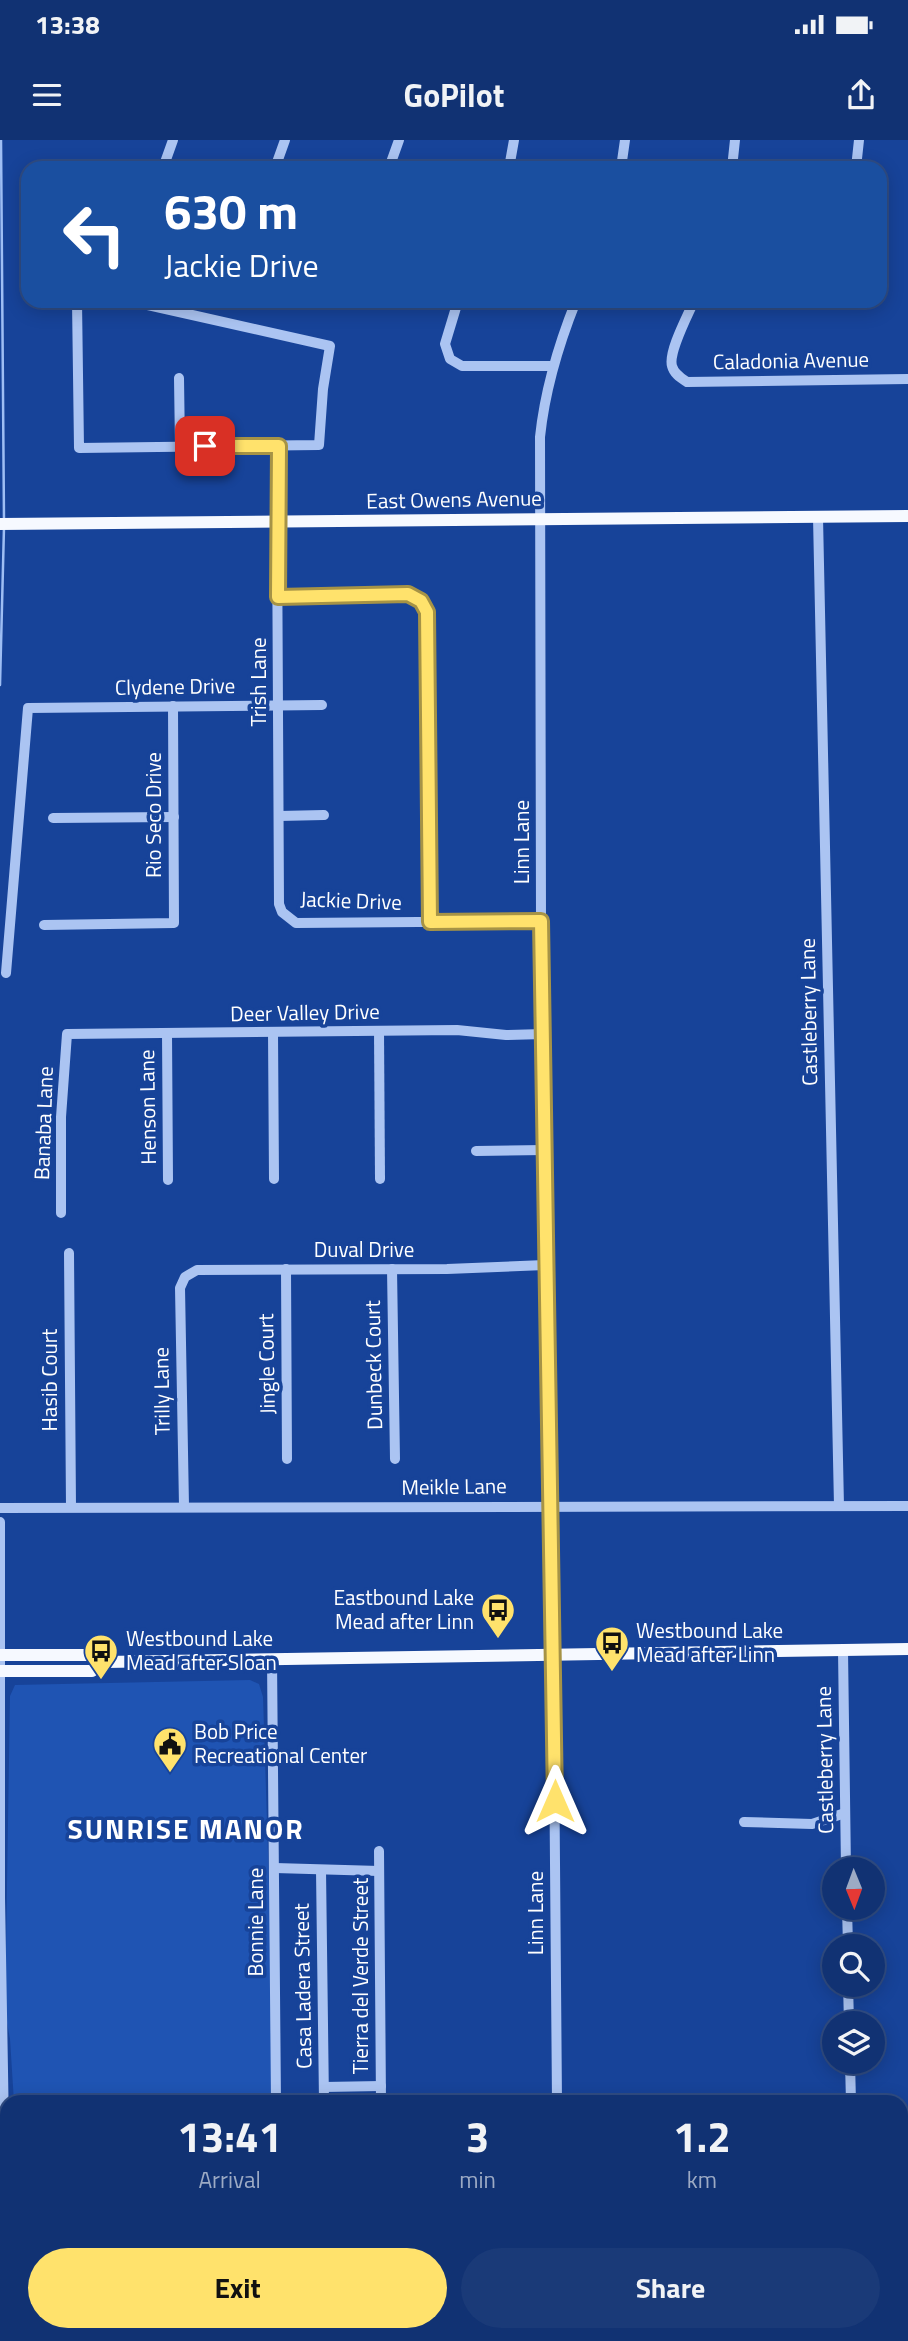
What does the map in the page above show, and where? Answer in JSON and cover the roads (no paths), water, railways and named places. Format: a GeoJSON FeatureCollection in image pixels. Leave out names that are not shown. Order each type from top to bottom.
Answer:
{"type":"FeatureCollection","features":[{"type":"Feature","properties":{"kind":"main road","name":"East Owens Avenue"},"geometry":{"type":"LineString","coordinates":[[0,524],[908,516]]}},
{"type":"Feature","properties":{"kind":"main road"},"geometry":{"type":"LineString","coordinates":[[0,1655],[92,1655],[106,1662],[908,1649]]}},
{"type":"Feature","properties":{"kind":"main road"},"geometry":{"type":"LineString","coordinates":[[0,1671],[92,1671],[106,1662]]}},
{"type":"Feature","properties":{"kind":"street"},"geometry":{"type":"LineString","coordinates":[[166,161],[173,140]]}},
{"type":"Feature","properties":{"kind":"street"},"geometry":{"type":"LineString","coordinates":[[278,161],[285,140]]}},
{"type":"Feature","properties":{"kind":"street"},"geometry":{"type":"LineString","coordinates":[[392,161],[399,140]]}},
{"type":"Feature","properties":{"kind":"street"},"geometry":{"type":"LineString","coordinates":[[510,161],[514,140]]}},
{"type":"Feature","properties":{"kind":"street"},"geometry":{"type":"LineString","coordinates":[[622,161],[625,140]]}},
{"type":"Feature","properties":{"kind":"street"},"geometry":{"type":"LineString","coordinates":[[733,161],[735,140]]}},
{"type":"Feature","properties":{"kind":"street"},"geometry":{"type":"LineString","coordinates":[[857,161],[859,140]]}},
{"type":"Feature","properties":{"kind":"street"},"geometry":{"type":"LineString","coordinates":[[77,308],[79,448],[319,445],[323,388],[330,346],[161,308]]}},
{"type":"Feature","properties":{"kind":"street"},"geometry":{"type":"LineString","coordinates":[[456,308],[445,344],[450,359],[462,366],[552,366]]}},
{"type":"Feature","properties":{"kind":"street","name":"Linn Lane"},"geometry":{"type":"LineString","coordinates":[[557,2095],[552,1505],[542,1034],[540,437],[552,366],[573,308]]}},
{"type":"Feature","properties":{"kind":"street","name":"Caladonia Avenue"},"geometry":{"type":"LineString","coordinates":[[691,308],[671,356],[676,375],[687,382],[908,379]]}},
{"type":"Feature","properties":{"kind":"street"},"geometry":{"type":"LineString","coordinates":[[179,378],[180,447]]}},
{"type":"Feature","properties":{"kind":"street","name":"Trish Lane"},"geometry":{"type":"LineString","coordinates":[[279,446],[279,904],[286,916]]}},
{"type":"Feature","properties":{"kind":"street","name":"Castleberry Lane"},"geometry":{"type":"LineString","coordinates":[[818,517],[839,1506]]}},
{"type":"Feature","properties":{"kind":"street"},"geometry":{"type":"LineString","coordinates":[[278,597],[408,594],[421,601],[427,612],[430,922]]}},
{"type":"Feature","properties":{"kind":"street","name":"Clydene Drive"},"geometry":{"type":"LineString","coordinates":[[6,974],[28,708],[322,705]]}},
{"type":"Feature","properties":{"kind":"street","name":"Rio Seco Drive"},"geometry":{"type":"LineString","coordinates":[[44,925],[174,923],[173,706]]}},
{"type":"Feature","properties":{"kind":"street"},"geometry":{"type":"LineString","coordinates":[[279,816],[324,816]]}},
{"type":"Feature","properties":{"kind":"street"},"geometry":{"type":"LineString","coordinates":[[53,818],[173,817]]}},
{"type":"Feature","properties":{"kind":"street","name":"Jackie Drive"},"geometry":{"type":"LineString","coordinates":[[286,916],[296,923],[541,921]]}},
{"type":"Feature","properties":{"kind":"street","name":"Deer Valley Drive"},"geometry":{"type":"LineString","coordinates":[[67,1034],[457,1030],[506,1035],[542,1034]]}},
{"type":"Feature","properties":{"kind":"street"},"geometry":{"type":"LineString","coordinates":[[379,1031],[380,1179]]}},
{"type":"Feature","properties":{"kind":"street"},"geometry":{"type":"LineString","coordinates":[[273,1032],[274,1179]]}},
{"type":"Feature","properties":{"kind":"street","name":"Henson Lane"},"geometry":{"type":"LineString","coordinates":[[167,1033],[168,1180]]}},
{"type":"Feature","properties":{"kind":"street","name":"Banaba Lane"},"geometry":{"type":"LineString","coordinates":[[61,1213],[61,1117],[67,1034]]}},
{"type":"Feature","properties":{"kind":"street"},"geometry":{"type":"LineString","coordinates":[[476,1151],[544,1150]]}},
{"type":"Feature","properties":{"kind":"street","name":"Hasib Court"},"geometry":{"type":"LineString","coordinates":[[68,1253],[71,1507]]}},
{"type":"Feature","properties":{"kind":"street","name":"Duval Drive"},"geometry":{"type":"LineString","coordinates":[[185,1277],[197,1270],[545,1265]]}},
{"type":"Feature","properties":{"kind":"street","name":"Jingle Court"},"geometry":{"type":"LineString","coordinates":[[286,1269],[288,1459]]}},
{"type":"Feature","properties":{"kind":"street","name":"Dunbeck Court"},"geometry":{"type":"LineString","coordinates":[[392,1269],[395,1459]]}},
{"type":"Feature","properties":{"kind":"street","name":"Trilly Lane"},"geometry":{"type":"LineString","coordinates":[[184,1506],[180,1288],[185,1277]]}},
{"type":"Feature","properties":{"kind":"street","name":"Meikle Lane"},"geometry":{"type":"LineString","coordinates":[[0,1508],[908,1506]]}},
{"type":"Feature","properties":{"kind":"street"},"geometry":{"type":"LineString","coordinates":[[0,1522],[0,1898],[3,2095]]}},
{"type":"Feature","properties":{"kind":"street","name":"Castleberry Lane"},"geometry":{"type":"LineString","coordinates":[[843,1650],[846,1857]]}},
{"type":"Feature","properties":{"kind":"street","name":"Bonnie Lane"},"geometry":{"type":"LineString","coordinates":[[272,1659],[276,2095]]}},
{"type":"Feature","properties":{"kind":"street"},"geometry":{"type":"LineString","coordinates":[[744,1822],[811,1824],[845,1813]]}},
{"type":"Feature","properties":{"kind":"street","name":"Tierra del Verde Street"},"geometry":{"type":"LineString","coordinates":[[379,1851],[382,2095]]}},
{"type":"Feature","properties":{"kind":"street"},"geometry":{"type":"LineString","coordinates":[[275,1868],[379,1871]]}},
{"type":"Feature","properties":{"kind":"street","name":"Casa Ladera Street"},"geometry":{"type":"LineString","coordinates":[[321,1870],[324,2095]]}},
{"type":"Feature","properties":{"kind":"street"},"geometry":{"type":"LineString","coordinates":[[850,2074],[850,2095]]}},
{"type":"Feature","properties":{"kind":"street"},"geometry":{"type":"LineString","coordinates":[[324,2087],[381,2086]]}},
{"type":"Feature","properties":{"kind":"waterway"},"geometry":{"type":"LineString","coordinates":[[1,140],[4,521]]}},
{"type":"Feature","properties":{"kind":"waterway"},"geometry":{"type":"LineString","coordinates":[[0,685],[4,527]]}},
{"type":"Feature","properties":{"kind":"place","name":"Eastbound Lake Mead after Linn"},"geometry":{"type":"Point","coordinates":[498,1640]}},
{"type":"Feature","properties":{"kind":"place","name":"Westbound Lake Mead after Linn"},"geometry":{"type":"Point","coordinates":[612,1673]}},
{"type":"Feature","properties":{"kind":"place","name":"Westbound Lake Mead after Sloan"},"geometry":{"type":"Point","coordinates":[101,1681]}},
{"type":"Feature","properties":{"kind":"place","name":"Bob Price Recreational Center"},"geometry":{"type":"Point","coordinates":[170,1774]}},
{"type":"Feature","properties":{"kind":"district","name":"SUNRISE MANOR"},"geometry":{"type":"Point","coordinates":[186,1829]}}]}
